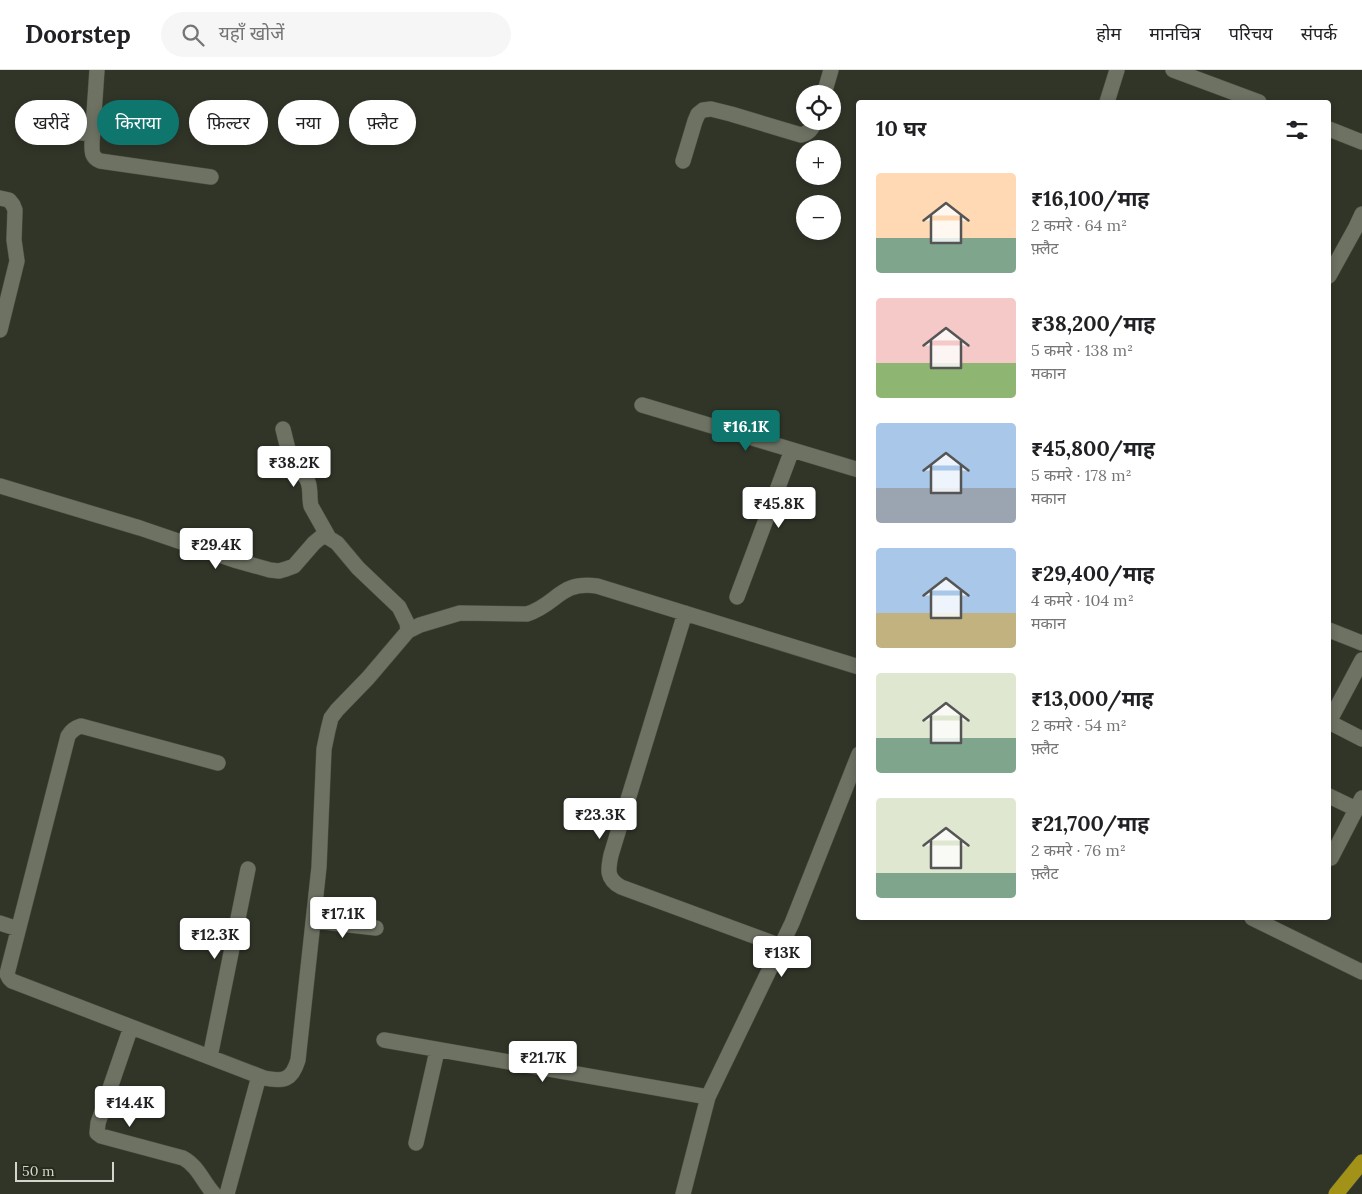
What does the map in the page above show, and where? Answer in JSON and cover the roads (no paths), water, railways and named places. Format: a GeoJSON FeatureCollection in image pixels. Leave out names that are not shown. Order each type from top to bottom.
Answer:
{"type":"FeatureCollection","features":[{"type":"Feature","properties":{"kind":"highway"},"geometry":{"type":"LineString","coordinates":[[1336,1194],[1362,1162]]}},
{"type":"Feature","properties":{"kind":"street"},"geometry":{"type":"LineString","coordinates":[[97,70],[92,134],[92,155],[95,159],[211,177]]}},
{"type":"Feature","properties":{"kind":"street"},"geometry":{"type":"LineString","coordinates":[[827,85],[831,70]]}},
{"type":"Feature","properties":{"kind":"street"},"geometry":{"type":"LineString","coordinates":[[1108,100],[1117,70]]}},
{"type":"Feature","properties":{"kind":"street"},"geometry":{"type":"LineString","coordinates":[[1173,70],[1254,100]]}},
{"type":"Feature","properties":{"kind":"street"},"geometry":{"type":"LineString","coordinates":[[683,161],[695,121],[698,114],[704,110],[711,109],[731,114],[801,135],[806,134],[810,130]]}},
{"type":"Feature","properties":{"kind":"street"},"geometry":{"type":"LineString","coordinates":[[1331,130],[1362,142]]}},
{"type":"Feature","properties":{"kind":"street"},"geometry":{"type":"LineString","coordinates":[[87,133],[92,134]]}},
{"type":"Feature","properties":{"kind":"street"},"geometry":{"type":"LineString","coordinates":[[0,198],[9,200],[14,205],[14,240],[17,261],[0,330]]}},
{"type":"Feature","properties":{"kind":"street"},"geometry":{"type":"LineString","coordinates":[[1331,272],[1362,214]]}},
{"type":"Feature","properties":{"kind":"street"},"geometry":{"type":"LineString","coordinates":[[642,405],[856,469]]}},
{"type":"Feature","properties":{"kind":"street"},"geometry":{"type":"LineString","coordinates":[[283,429],[291,459],[294,465],[306,477],[309,484],[311,506],[329,538]]}},
{"type":"Feature","properties":{"kind":"street"},"geometry":{"type":"LineString","coordinates":[[737,597],[792,450]]}},
{"type":"Feature","properties":{"kind":"street"},"geometry":{"type":"LineString","coordinates":[[0,486],[270,570],[279,571],[294,566],[314,543],[324,536],[337,543],[363,573],[399,607],[407,622],[408,631]]}},
{"type":"Feature","properties":{"kind":"street"},"geometry":{"type":"LineString","coordinates":[[218,763],[81,726],[71,731],[68,736],[18,929],[8,969],[8,978],[259,1076],[273,1080],[283,1080],[290,1077],[295,1070],[298,1060],[319,867],[324,749],[328,730],[337,710],[382,663],[408,631],[420,625],[460,613],[527,614],[547,605],[562,592],[579,585],[597,586],[856,666]]}},
{"type":"Feature","properties":{"kind":"street"},"geometry":{"type":"LineString","coordinates":[[685,613],[611,855],[609,864],[610,877],[614,883],[621,887],[781,946]]}},
{"type":"Feature","properties":{"kind":"street"},"geometry":{"type":"LineString","coordinates":[[1331,631],[1362,643]]}},
{"type":"Feature","properties":{"kind":"street"},"geometry":{"type":"LineString","coordinates":[[1331,718],[1362,660]]}},
{"type":"Feature","properties":{"kind":"street"},"geometry":{"type":"LineString","coordinates":[[1331,723],[1362,739]]}},
{"type":"Feature","properties":{"kind":"street"},"geometry":{"type":"LineString","coordinates":[[683,1194],[708,1097],[792,923],[856,762]]}},
{"type":"Feature","properties":{"kind":"street"},"geometry":{"type":"LineString","coordinates":[[1331,796],[1359,803],[1331,858]]}},
{"type":"Feature","properties":{"kind":"street"},"geometry":{"type":"LineString","coordinates":[[210,1057],[248,869]]}},
{"type":"Feature","properties":{"kind":"street"},"geometry":{"type":"LineString","coordinates":[[1256,920],[1362,972]]}},
{"type":"Feature","properties":{"kind":"street"},"geometry":{"type":"LineString","coordinates":[[314,921],[376,928]]}},
{"type":"Feature","properties":{"kind":"street"},"geometry":{"type":"LineString","coordinates":[[0,923],[18,929]]}},
{"type":"Feature","properties":{"kind":"street"},"geometry":{"type":"LineString","coordinates":[[131,1027],[98,1123],[97,1133],[183,1158],[195,1167],[214,1194]]}},
{"type":"Feature","properties":{"kind":"street"},"geometry":{"type":"LineString","coordinates":[[384,1040],[708,1097]]}},
{"type":"Feature","properties":{"kind":"street"},"geometry":{"type":"LineString","coordinates":[[416,1143],[437,1050]]}},
{"type":"Feature","properties":{"kind":"street"},"geometry":{"type":"LineString","coordinates":[[227,1194],[259,1076]]}}]}
